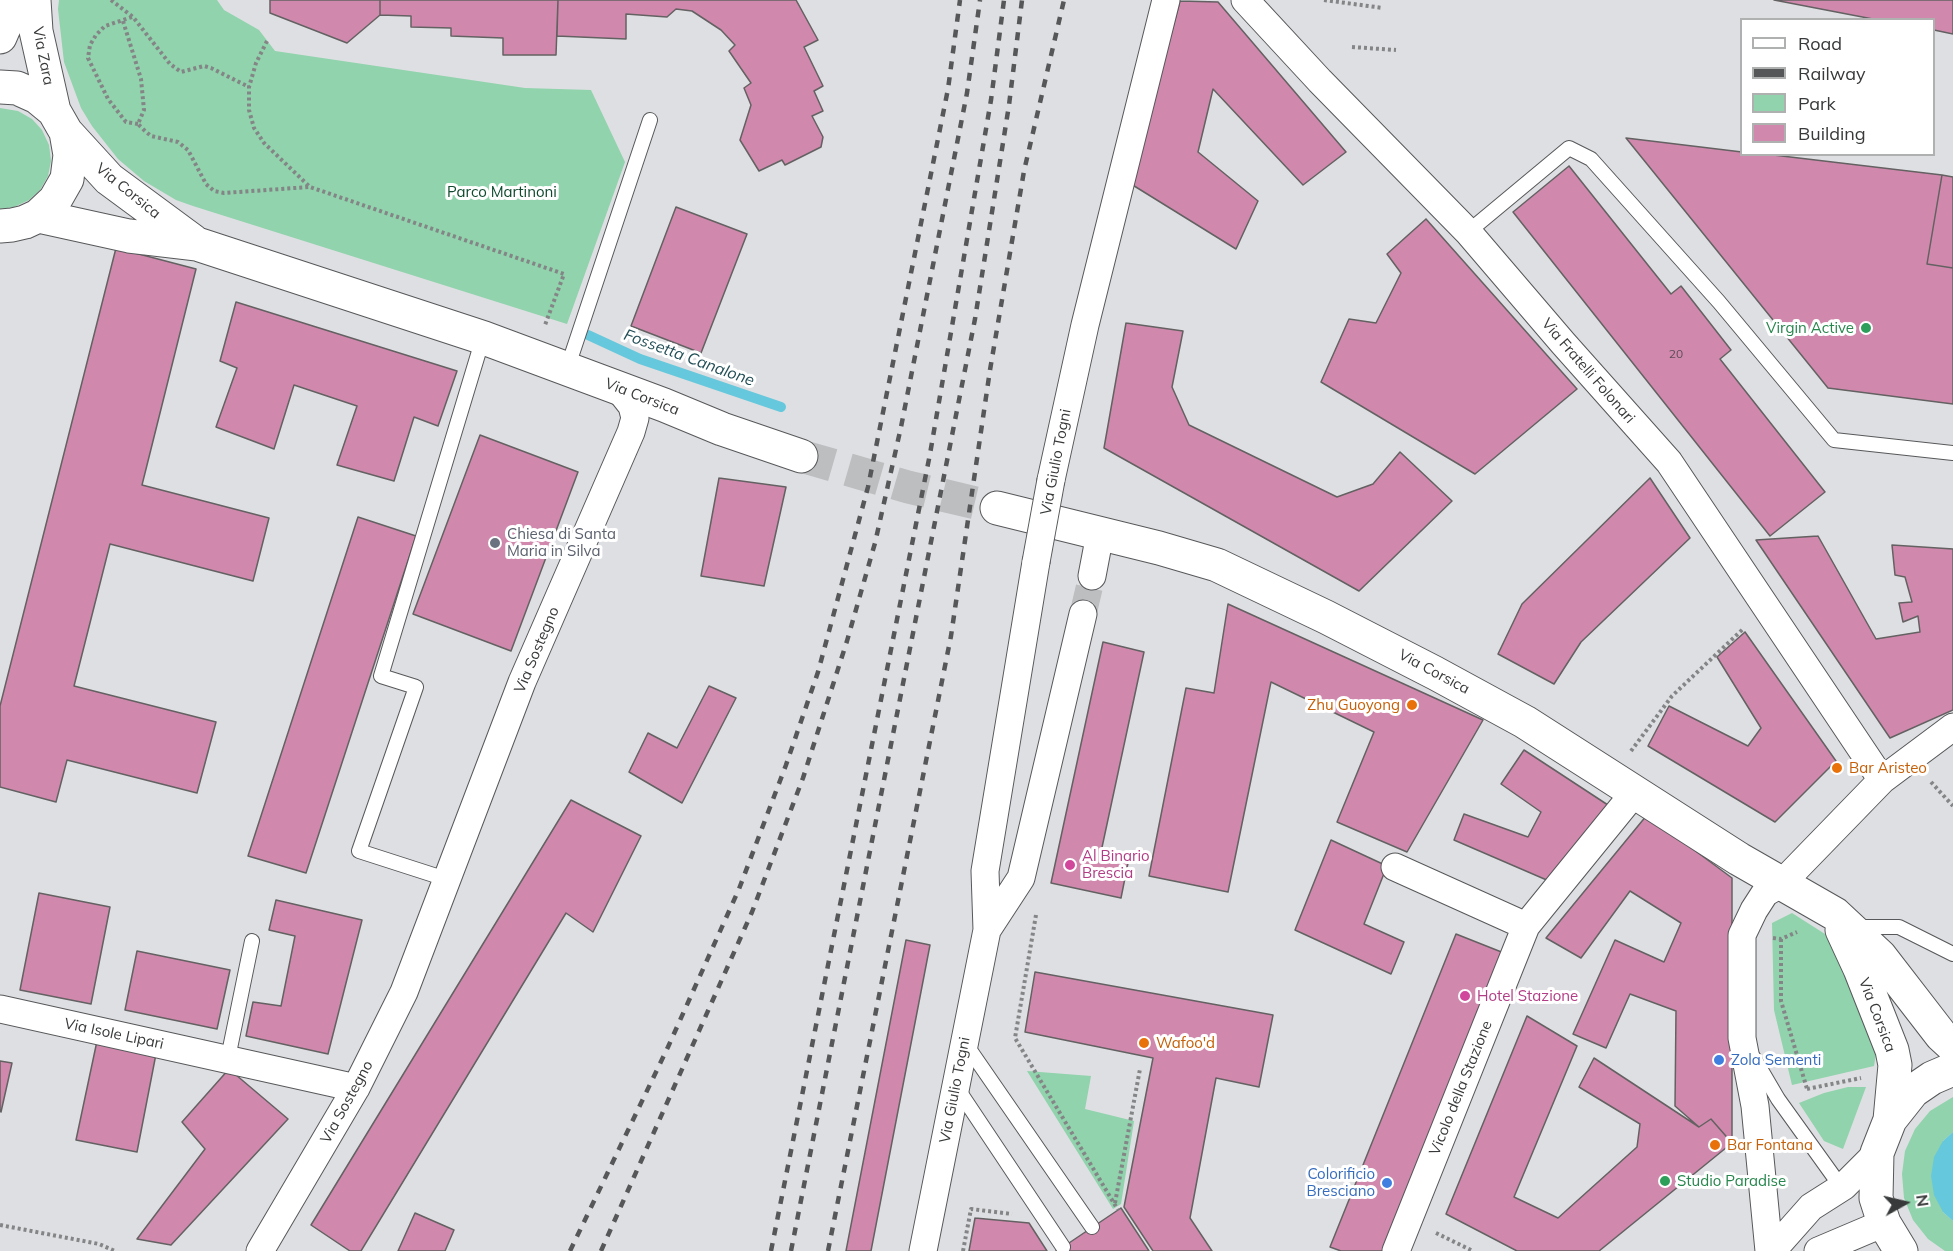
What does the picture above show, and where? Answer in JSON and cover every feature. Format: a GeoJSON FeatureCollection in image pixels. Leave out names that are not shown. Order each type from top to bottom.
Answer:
{"type":"FeatureCollection","features":[{"type":"Feature","properties":{"kind":"main road","name":"Via Zara"},"geometry":{"type":"LineString","coordinates":[[0,37],[16,0]]}},
{"type":"Feature","properties":{"kind":"main road","name":"Via Zara"},"geometry":{"type":"LineString","coordinates":[[34,0],[36,31],[60,121]]}},
{"type":"Feature","properties":{"kind":"main road","name":"Via Corsica"},"geometry":{"type":"LineString","coordinates":[[0,87],[16,88],[37,97],[109,179],[197,244]]}},
{"type":"Feature","properties":{"kind":"main road","name":"Via Corsica"},"geometry":{"type":"LineString","coordinates":[[12,226],[56,200],[67,179],[70,155],[60,121]]}},
{"type":"Feature","properties":{"kind":"main road","name":"Via Corsica"},"geometry":{"type":"LineString","coordinates":[[12,226],[197,244],[484,338],[722,429],[801,456]]}},
{"type":"Feature","properties":{"kind":"main road","name":"Via Corsica"},"geometry":{"type":"LineString","coordinates":[[997,508],[1159,548],[1217,565],[1436,672],[1525,722],[1842,921],[1880,956],[1941,1035],[1953,1046]]}},
{"type":"Feature","properties":{"kind":"main road","name":"Via Corsica"},"geometry":{"type":"LineString","coordinates":[[1842,921],[1892,1050],[1895,1065],[1890,1120]]}},
{"type":"Feature","properties":{"kind":"main road"},"geometry":{"type":"LineString","coordinates":[[1901,1251],[1880,1211],[1877,1153],[1890,1120],[1913,1091],[1932,1078],[1953,1069]]}},
{"type":"Feature","properties":{"kind":"street","name":"Via Giulio Togni"},"geometry":{"type":"LineString","coordinates":[[923,1251],[987,930],[985,871],[1051,480],[1085,325],[1166,0]]}},
{"type":"Feature","properties":{"kind":"street","name":"Via Fratelli Folonari"},"geometry":{"type":"LineString","coordinates":[[1245,0],[1320,81],[1468,232],[1669,462],[1882,780]]}},
{"type":"Feature","properties":{"kind":"street"},"geometry":{"type":"LineString","coordinates":[[581,374],[621,392],[633,410],[634,423]]}},
{"type":"Feature","properties":{"kind":"street"},"geometry":{"type":"LineString","coordinates":[[634,423],[642,417],[662,411],[692,417]]}},
{"type":"Feature","properties":{"kind":"street","name":"Via Sostegno"},"geometry":{"type":"LineString","coordinates":[[260,1251],[356,1088],[404,992],[522,682],[621,458],[634,423]]}},
{"type":"Feature","properties":{"kind":"street"},"geometry":{"type":"LineString","coordinates":[[1092,576],[1100,534]]}},
{"type":"Feature","properties":{"kind":"street","name":"Via Giulio Togni"},"geometry":{"type":"LineString","coordinates":[[987,930],[1021,878],[1083,614]]}},
{"type":"Feature","properties":{"kind":"street"},"geometry":{"type":"LineString","coordinates":[[1771,1251],[1755,1106],[1742,1038],[1742,935],[1765,893],[1782,883],[1882,780],[1953,727]]}},
{"type":"Feature","properties":{"kind":"street","name":"Vicolo della Stazione"},"geometry":{"type":"LineString","coordinates":[[1396,1251],[1526,926],[1635,792]]}},
{"type":"Feature","properties":{"kind":"street"},"geometry":{"type":"LineString","coordinates":[[1395,867],[1526,926]]}},
{"type":"Feature","properties":{"kind":"street","name":"Via Isole Lipari"},"geometry":{"type":"LineString","coordinates":[[0,1009],[356,1088]]}},
{"type":"Feature","properties":{"kind":"street"},"geometry":{"type":"LineString","coordinates":[[1771,1251],[1811,1207],[1844,1186],[1877,1153]]}},
{"type":"Feature","properties":{"kind":"street"},"geometry":{"type":"LineString","coordinates":[[1818,1251],[1880,1211]]}},
{"type":"Feature","properties":{"kind":"lane"},"geometry":{"type":"LineString","coordinates":[[581,374],[650,120]]}},
{"type":"Feature","properties":{"kind":"lane"},"geometry":{"type":"LineString","coordinates":[[1468,232],[1569,148],[1591,159],[1719,302],[1834,440],[1953,453]]}},
{"type":"Feature","properties":{"kind":"lane"},"geometry":{"type":"LineString","coordinates":[[446,879],[359,851],[416,687],[381,676],[484,338]]}},
{"type":"Feature","properties":{"kind":"lane"},"geometry":{"type":"LineString","coordinates":[[1842,921],[1899,927],[1953,954]]}},
{"type":"Feature","properties":{"kind":"lane"},"geometry":{"type":"LineString","coordinates":[[228,1058],[252,940]]}},
{"type":"Feature","properties":{"kind":"lane"},"geometry":{"type":"LineString","coordinates":[[1742,1038],[1778,1099],[1834,1177],[1880,1211]]}},
{"type":"Feature","properties":{"kind":"lane"},"geometry":{"type":"LineString","coordinates":[[964,1041],[1092,1227]]}},
{"type":"Feature","properties":{"kind":"lane"},"geometry":{"type":"LineString","coordinates":[[956,1086],[1063,1247]]}},
{"type":"Feature","properties":{"kind":"path"},"geometry":{"type":"LineString","coordinates":[[111,0],[133,17],[170,64],[181,72],[204,66],[249,87]]}},
{"type":"Feature","properties":{"kind":"path"},"geometry":{"type":"LineString","coordinates":[[1324,0],[1383,8]]}},
{"type":"Feature","properties":{"kind":"path"},"geometry":{"type":"LineString","coordinates":[[133,17],[105,26],[96,34],[90,45],[88,58],[108,99],[126,122],[138,123],[151,136],[178,142],[188,150],[206,184],[214,191],[224,193],[310,187],[564,274],[548,317]]}},
{"type":"Feature","properties":{"kind":"path"},"geometry":{"type":"LineString","coordinates":[[123,21],[141,79],[144,110],[138,123]]}},
{"type":"Feature","properties":{"kind":"path"},"geometry":{"type":"LineString","coordinates":[[267,41],[256,63],[249,87],[249,110],[254,128],[264,143],[310,187]]}},
{"type":"Feature","properties":{"kind":"path"},"geometry":{"type":"LineString","coordinates":[[1352,47],[1396,50]]}},
{"type":"Feature","properties":{"kind":"path"},"geometry":{"type":"LineString","coordinates":[[1631,752],[1672,696],[1750,621]]}},
{"type":"Feature","properties":{"kind":"path"},"geometry":{"type":"LineString","coordinates":[[1021,878],[1040,890],[1015,1038],[1101,1187],[1118,1210]]}},
{"type":"Feature","properties":{"kind":"path"},"geometry":{"type":"LineString","coordinates":[[1772,938],[1781,939],[1802,930]]}},
{"type":"Feature","properties":{"kind":"path"},"geometry":{"type":"LineString","coordinates":[[1781,939],[1781,1001],[1807,1089]]}},
{"type":"Feature","properties":{"kind":"path"},"geometry":{"type":"LineString","coordinates":[[1801,1092],[1839,1081],[1874,1076],[1895,1065]]}},
{"type":"Feature","properties":{"kind":"path"},"geometry":{"type":"LineString","coordinates":[[1114,1204],[1140,1069]]}},
{"type":"Feature","properties":{"kind":"path"},"geometry":{"type":"LineString","coordinates":[[963,1251],[971,1209],[1021,1215]]}},
{"type":"Feature","properties":{"kind":"path"},"geometry":{"type":"LineString","coordinates":[[1409,1219],[1473,1251]]}},
{"type":"Feature","properties":{"kind":"path"},"geometry":{"type":"LineString","coordinates":[[0,1225],[99,1244],[115,1251]]}},
{"type":"Feature","properties":{"kind":"green space","name":"Parco Martinoni"},"geometry":{"type":"Polygon","coordinates":[[[59,0],[217,0],[224,10],[259,30],[275,51],[525,88],[591,90],[625,162],[567,324],[193,206],[176,200],[144,181],[118,159],[81,108],[64,62],[59,0]]]}},
{"type":"Feature","properties":{"kind":"green space"},"geometry":{"type":"Polygon","coordinates":[[[0,108],[18,111],[32,119],[42,130],[49,145],[51,161],[48,176],[40,190],[29,200],[14,207],[0,209],[0,108]]]}},
{"type":"Feature","properties":{"kind":"green space"},"geometry":{"type":"Polygon","coordinates":[[[1792,913],[1825,934],[1878,1041],[1874,1066],[1792,1085],[1774,1010],[1772,923],[1792,913]]]}},
{"type":"Feature","properties":{"kind":"green space"},"geometry":{"type":"Polygon","coordinates":[[[1027,1071],[1091,1076],[1085,1109],[1134,1121],[1121,1204],[1113,1209],[1027,1071]]]}},
{"type":"Feature","properties":{"kind":"green space"},"geometry":{"type":"Polygon","coordinates":[[[1848,1087],[1866,1087],[1843,1149],[1824,1141],[1799,1103],[1848,1087]]]}},
{"type":"Feature","properties":{"kind":"green space"},"geometry":{"type":"Polygon","coordinates":[[[1953,1097],[1953,1132],[1943,1141],[1943,1212],[1953,1221],[1953,1251],[1945,1251],[1928,1239],[1913,1220],[1904,1198],[1902,1174],[1905,1151],[1915,1129],[1930,1111],[1953,1097]]]}},
{"type":"Feature","properties":{"kind":"water"},"geometry":{"type":"Polygon","coordinates":[[[1953,1132],[1953,1221],[1943,1212],[1934,1195],[1931,1176],[1934,1157],[1943,1141],[1953,1132]]]}},
{"type":"Feature","properties":{"kind":"building"},"geometry":{"type":"Polygon","coordinates":[[[270,0],[380,0],[380,15],[347,43],[270,13],[270,0]]]}},
{"type":"Feature","properties":{"kind":"building"},"geometry":{"type":"Polygon","coordinates":[[[380,0],[558,0],[556,55],[503,55],[503,38],[451,36],[451,28],[411,27],[411,16],[380,15],[380,0]]]}},
{"type":"Feature","properties":{"kind":"building"},"geometry":{"type":"Polygon","coordinates":[[[558,0],[796,0],[818,40],[804,47],[823,86],[814,91],[823,111],[812,116],[823,137],[821,147],[785,165],[782,160],[759,171],[740,140],[751,105],[744,88],[751,83],[729,51],[735,45],[721,30],[692,11],[676,9],[667,17],[626,14],[626,39],[557,36],[558,0]]]}},
{"type":"Feature","properties":{"kind":"building"},"geometry":{"type":"Polygon","coordinates":[[[1774,0],[1953,0],[1953,34],[1935,30],[1935,18],[1868,18],[1774,0]]]}},
{"type":"Feature","properties":{"kind":"building"},"geometry":{"type":"Polygon","coordinates":[[[1180,1],[1218,2],[1346,152],[1303,185],[1213,89],[1198,152],[1258,201],[1236,249],[1131,184],[1180,1]]]}},
{"type":"Feature","properties":{"kind":"building","name":"Virgin Active"},"geometry":{"type":"Polygon","coordinates":[[[1626,138],[1740,152],[1740,156],[1782,156],[1942,175],[1927,264],[1953,268],[1953,404],[1828,388],[1626,138]]]}},
{"type":"Feature","properties":{"kind":"building"},"geometry":{"type":"Polygon","coordinates":[[[1569,166],[1671,294],[1681,286],[1731,350],[1720,359],[1825,492],[1770,536],[1513,212],[1569,166]]]}},
{"type":"Feature","properties":{"kind":"building"},"geometry":{"type":"Polygon","coordinates":[[[1942,175],[1953,177],[1953,268],[1927,264],[1942,175]]]}},
{"type":"Feature","properties":{"kind":"building"},"geometry":{"type":"Polygon","coordinates":[[[676,207],[747,234],[701,353],[631,326],[676,207]]]}},
{"type":"Feature","properties":{"kind":"building"},"geometry":{"type":"Polygon","coordinates":[[[1426,219],[1577,389],[1475,474],[1321,382],[1349,319],[1376,323],[1401,273],[1387,254],[1426,219]]]}},
{"type":"Feature","properties":{"kind":"building"},"geometry":{"type":"Polygon","coordinates":[[[116,248],[196,269],[142,485],[269,518],[253,581],[110,544],[74,686],[216,722],[197,793],[67,760],[56,802],[0,787],[0,706],[116,248]]]}},
{"type":"Feature","properties":{"kind":"building"},"geometry":{"type":"Polygon","coordinates":[[[236,302],[457,371],[438,426],[414,417],[394,481],[337,465],[357,406],[294,385],[274,449],[216,427],[237,368],[220,361],[236,302]]]}},
{"type":"Feature","properties":{"kind":"building"},"geometry":{"type":"Polygon","coordinates":[[[1126,323],[1183,331],[1172,387],[1189,425],[1337,497],[1373,484],[1400,452],[1452,501],[1359,591],[1104,448],[1126,323]]]}},
{"type":"Feature","properties":{"kind":"building","name":"Chiesa di Santa Maria in Silva"},"geometry":{"type":"Polygon","coordinates":[[[480,435],[578,472],[511,651],[413,614],[480,435]]]}},
{"type":"Feature","properties":{"kind":"building"},"geometry":{"type":"Polygon","coordinates":[[[719,478],[786,487],[764,586],[701,576],[719,478]]]}},
{"type":"Feature","properties":{"kind":"building"},"geometry":{"type":"Polygon","coordinates":[[[1650,478],[1690,538],[1581,642],[1554,684],[1498,654],[1522,604],[1650,478]]]}},
{"type":"Feature","properties":{"kind":"building"},"geometry":{"type":"Polygon","coordinates":[[[358,517],[416,536],[306,873],[248,856],[358,517]]]}},
{"type":"Feature","properties":{"kind":"building"},"geometry":{"type":"Polygon","coordinates":[[[1818,536],[1876,639],[1920,632],[1918,616],[1903,622],[1899,603],[1912,602],[1905,577],[1895,575],[1892,545],[1953,549],[1953,710],[1890,738],[1756,540],[1818,536]]]}},
{"type":"Feature","properties":{"kind":"building"},"geometry":{"type":"Polygon","coordinates":[[[1228,604],[1483,720],[1407,852],[1337,822],[1374,732],[1271,682],[1228,892],[1149,876],[1186,688],[1214,693],[1228,604]]]}},
{"type":"Feature","properties":{"kind":"building"},"geometry":{"type":"Polygon","coordinates":[[[1745,632],[1836,761],[1775,822],[1648,746],[1669,706],[1748,746],[1761,728],[1717,657],[1745,632]]]}},
{"type":"Feature","properties":{"kind":"building"},"geometry":{"type":"Polygon","coordinates":[[[1103,642],[1144,652],[1101,852],[1129,858],[1121,898],[1051,883],[1103,642]]]}},
{"type":"Feature","properties":{"kind":"building"},"geometry":{"type":"Polygon","coordinates":[[[709,686],[736,698],[682,803],[629,772],[648,733],[677,748],[709,686]]]}},
{"type":"Feature","properties":{"kind":"building"},"geometry":{"type":"Polygon","coordinates":[[[1524,750],[1611,807],[1549,881],[1454,840],[1464,814],[1528,837],[1541,812],[1501,784],[1524,750]]]}},
{"type":"Feature","properties":{"kind":"building"},"geometry":{"type":"Polygon","coordinates":[[[571,800],[641,836],[593,932],[566,913],[361,1251],[350,1251],[311,1225],[571,800]]]}},
{"type":"Feature","properties":{"kind":"building"},"geometry":{"type":"Polygon","coordinates":[[[1647,815],[1732,878],[1732,1143],[1711,1119],[1699,1127],[1675,1106],[1676,1011],[1630,994],[1606,1048],[1573,1034],[1615,940],[1664,962],[1681,923],[1630,891],[1581,958],[1546,938],[1647,815]]]}},
{"type":"Feature","properties":{"kind":"building"},"geometry":{"type":"Polygon","coordinates":[[[1331,840],[1387,866],[1364,924],[1404,942],[1391,974],[1295,930],[1331,840]]]}},
{"type":"Feature","properties":{"kind":"building"},"geometry":{"type":"Polygon","coordinates":[[[39,893],[110,907],[91,1004],[20,990],[39,893]]]}},
{"type":"Feature","properties":{"kind":"building"},"geometry":{"type":"Polygon","coordinates":[[[276,900],[362,920],[328,1054],[246,1036],[253,1002],[281,1006],[295,936],[269,930],[276,900]]]}},
{"type":"Feature","properties":{"kind":"building"},"geometry":{"type":"Polygon","coordinates":[[[1456,934],[1509,955],[1390,1251],[1341,1251],[1330,1247],[1456,934]]]}},
{"type":"Feature","properties":{"kind":"building"},"geometry":{"type":"Polygon","coordinates":[[[906,940],[930,945],[871,1251],[846,1251],[906,940]]]}},
{"type":"Feature","properties":{"kind":"building"},"geometry":{"type":"Polygon","coordinates":[[[137,951],[230,970],[217,1029],[125,1010],[137,951]]]}},
{"type":"Feature","properties":{"kind":"building"},"geometry":{"type":"Polygon","coordinates":[[[1035,972],[1273,1015],[1259,1087],[1216,1078],[1190,1218],[1212,1251],[1153,1251],[1124,1207],[1153,1058],[1025,1032],[1035,972]]]}},
{"type":"Feature","properties":{"kind":"building"},"geometry":{"type":"Polygon","coordinates":[[[1527,1016],[1577,1046],[1514,1197],[1558,1218],[1637,1147],[1640,1124],[1579,1087],[1594,1058],[1699,1127],[1711,1119],[1732,1143],[1599,1251],[1517,1251],[1446,1214],[1527,1016]]]}},
{"type":"Feature","properties":{"kind":"building"},"geometry":{"type":"Polygon","coordinates":[[[97,1041],[156,1054],[137,1152],[76,1140],[97,1041]]]}},
{"type":"Feature","properties":{"kind":"building"},"geometry":{"type":"Polygon","coordinates":[[[0,1061],[12,1063],[1,1112],[0,1111],[0,1061]]]}},
{"type":"Feature","properties":{"kind":"building"},"geometry":{"type":"Polygon","coordinates":[[[229,1069],[288,1119],[171,1245],[137,1239],[205,1149],[182,1122],[229,1069]]]}},
{"type":"Feature","properties":{"kind":"building"},"geometry":{"type":"Polygon","coordinates":[[[1121,1208],[1149,1251],[1056,1251],[1063,1247],[1121,1208]]]}},
{"type":"Feature","properties":{"kind":"building"},"geometry":{"type":"Polygon","coordinates":[[[415,1213],[454,1230],[445,1251],[398,1251],[415,1213]]]}},
{"type":"Feature","properties":{"kind":"building"},"geometry":{"type":"Polygon","coordinates":[[[975,1218],[1029,1223],[1047,1251],[969,1251],[975,1218]]]}},
{"type":"Feature","properties":{"kind":"waterway","name":"Fossetta Canalone"},"geometry":{"type":"LineString","coordinates":[[588,335],[640,359],[781,407]]}},
{"type":"Feature","properties":{"kind":"tunnel"},"geometry":{"type":"LineString","coordinates":[[801,456],[908,487],[997,508]]}},
{"type":"Feature","properties":{"kind":"tunnel"},"geometry":{"type":"LineString","coordinates":[[1083,614],[1092,576]]}},
{"type":"Feature","properties":{"kind":"railway"},"geometry":{"type":"LineString","coordinates":[[570,1251],[668,1047],[739,889],[818,672],[868,487],[948,89],[960,0]]}},
{"type":"Feature","properties":{"kind":"railway"},"geometry":{"type":"LineString","coordinates":[[601,1251],[752,912],[803,778],[847,641],[875,543],[901,427],[967,93],[980,0]]}},
{"type":"Feature","properties":{"kind":"railway"},"geometry":{"type":"LineString","coordinates":[[771,1251],[930,454],[991,100],[1004,0]]}},
{"type":"Feature","properties":{"kind":"railway"},"geometry":{"type":"LineString","coordinates":[[791,1251],[975,319],[1009,105],[1022,0]]}},
{"type":"Feature","properties":{"kind":"railway"},"geometry":{"type":"LineString","coordinates":[[828,1251],[951,636],[990,370],[1024,171],[1064,0]]}},
{"type":"Feature","properties":{"kind":"place","name":"Virgin Active"},"geometry":{"type":"Point","coordinates":[1866,328]}},
{"type":"Feature","properties":{"kind":"place","name":"Chiesa di Santa Maria in Silva"},"geometry":{"type":"Point","coordinates":[495,543]}},
{"type":"Feature","properties":{"kind":"place","name":"Zhu Guoyong"},"geometry":{"type":"Point","coordinates":[1412,705]}},
{"type":"Feature","properties":{"kind":"place","name":"Bar Aristeo"},"geometry":{"type":"Point","coordinates":[1837,768]}},
{"type":"Feature","properties":{"kind":"place","name":"Al Binario Brescia"},"geometry":{"type":"Point","coordinates":[1070,865]}},
{"type":"Feature","properties":{"kind":"place","name":"Hotel Stazione"},"geometry":{"type":"Point","coordinates":[1465,996]}},
{"type":"Feature","properties":{"kind":"place","name":"Wafoo'd"},"geometry":{"type":"Point","coordinates":[1144,1043]}},
{"type":"Feature","properties":{"kind":"place","name":"Zola Sementi"},"geometry":{"type":"Point","coordinates":[1719,1060]}},
{"type":"Feature","properties":{"kind":"place","name":"Bar Fontana"},"geometry":{"type":"Point","coordinates":[1715,1145]}},
{"type":"Feature","properties":{"kind":"place","name":"Studio Paradise"},"geometry":{"type":"Point","coordinates":[1665,1181]}},
{"type":"Feature","properties":{"kind":"place","name":"Colorificio Bresciano"},"geometry":{"type":"Point","coordinates":[1387,1183]}}]}
